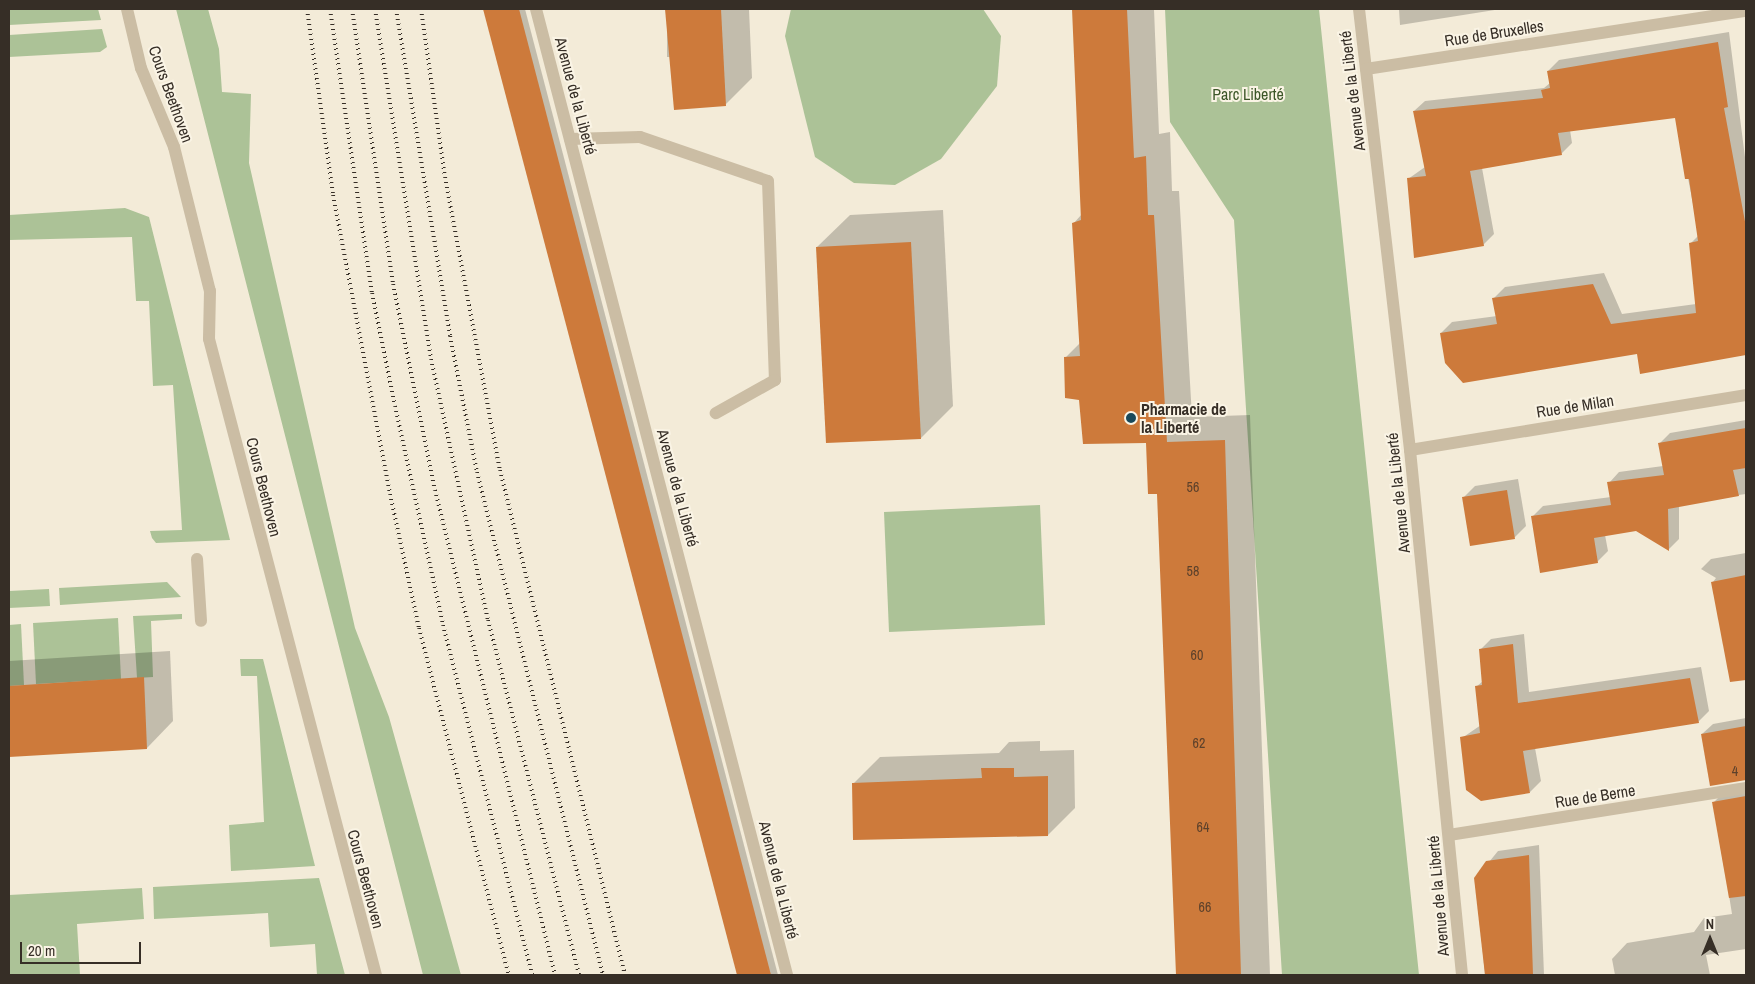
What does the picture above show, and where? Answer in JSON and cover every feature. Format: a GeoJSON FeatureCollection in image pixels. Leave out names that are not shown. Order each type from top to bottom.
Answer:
{"type":"FeatureCollection","features":[{"type":"Feature","properties":{"kind":"street","name":"Cours Beethoven"},"geometry":{"type":"LineString","coordinates":[[127,9],[141,68],[174,147],[210,291],[210,344],[376,975]]}},
{"type":"Feature","properties":{"kind":"street","name":"Avenue de la Liberté"},"geometry":{"type":"LineString","coordinates":[[536,9],[787,975]]}},
{"type":"Feature","properties":{"kind":"street","name":"Avenue de la Liberté"},"geometry":{"type":"LineString","coordinates":[[1359,9],[1410,450],[1462,975]]}},
{"type":"Feature","properties":{"kind":"street","name":"Rue de Bruxelles"},"geometry":{"type":"LineString","coordinates":[[1366,69],[1746,11]]}},
{"type":"Feature","properties":{"kind":"street"},"geometry":{"type":"LineString","coordinates":[[570,139],[640,136],[768,181],[775,380],[716,413]]}},
{"type":"Feature","properties":{"kind":"street","name":"Rue de Milan"},"geometry":{"type":"LineString","coordinates":[[1410,450],[1746,395]]}},
{"type":"Feature","properties":{"kind":"street"},"geometry":{"type":"LineString","coordinates":[[197,560],[201,621]]}},
{"type":"Feature","properties":{"kind":"street","name":"Rue de Berne"},"geometry":{"type":"LineString","coordinates":[[1449,835],[1746,788]]}},
{"type":"Feature","properties":{"kind":"green space"},"geometry":{"type":"Polygon","coordinates":[[[9,9],[98,9],[101,20],[9,25],[9,9]]]}},
{"type":"Feature","properties":{"kind":"green space"},"geometry":{"type":"Polygon","coordinates":[[[176,9],[208,9],[219,49],[222,92],[251,94],[249,163],[355,628],[389,717],[461,975],[423,975],[176,9]]]}},
{"type":"Feature","properties":{"kind":"green space"},"geometry":{"type":"Polygon","coordinates":[[[791,9],[983,9],[1001,36],[997,86],[941,159],[895,185],[854,183],[815,157],[785,36],[791,9]]]}},
{"type":"Feature","properties":{"kind":"green space","name":"Parc Liberté"},"geometry":{"type":"Polygon","coordinates":[[[1165,9],[1319,9],[1419,975],[1282,975],[1234,220],[1170,122],[1165,9]]]}},
{"type":"Feature","properties":{"kind":"green space"},"geometry":{"type":"Polygon","coordinates":[[[102,29],[107,47],[100,52],[9,57],[9,35],[102,29]]]}},
{"type":"Feature","properties":{"kind":"green space"},"geometry":{"type":"Polygon","coordinates":[[[125,208],[149,217],[230,540],[156,543],[152,538],[150,531],[182,530],[173,385],[153,386],[149,301],[136,301],[132,237],[9,240],[9,215],[125,208]]]}},
{"type":"Feature","properties":{"kind":"green space"},"geometry":{"type":"Polygon","coordinates":[[[1040,505],[1045,625],[889,632],[884,512],[1040,505]]]}},
{"type":"Feature","properties":{"kind":"green space"},"geometry":{"type":"Polygon","coordinates":[[[167,582],[181,597],[60,605],[59,588],[167,582]]]}},
{"type":"Feature","properties":{"kind":"green space"},"geometry":{"type":"Polygon","coordinates":[[[49,589],[50,606],[9,608],[9,591],[49,589]]]}},
{"type":"Feature","properties":{"kind":"green space"},"geometry":{"type":"Polygon","coordinates":[[[182,614],[182,619],[151,621],[153,677],[137,678],[133,616],[182,614]]]}},
{"type":"Feature","properties":{"kind":"green space"},"geometry":{"type":"Polygon","coordinates":[[[118,618],[121,679],[36,684],[33,623],[118,618]]]}},
{"type":"Feature","properties":{"kind":"green space"},"geometry":{"type":"Polygon","coordinates":[[[21,624],[24,685],[9,686],[9,625],[21,624]]]}},
{"type":"Feature","properties":{"kind":"green space"},"geometry":{"type":"Polygon","coordinates":[[[240,659],[263,659],[315,866],[231,871],[229,825],[264,822],[257,676],[241,676],[240,659]]]}},
{"type":"Feature","properties":{"kind":"green space"},"geometry":{"type":"Polygon","coordinates":[[[319,878],[345,975],[317,975],[315,944],[270,947],[268,913],[154,919],[153,887],[319,878]]]}},
{"type":"Feature","properties":{"kind":"green space"},"geometry":{"type":"Polygon","coordinates":[[[142,888],[144,919],[77,924],[80,975],[9,975],[9,895],[142,888]]]}},
{"type":"Feature","properties":{"kind":"building"},"geometry":{"type":"Polygon","coordinates":[[[483,9],[519,9],[771,975],[737,975],[483,9]]]}},
{"type":"Feature","properties":{"kind":"building"},"geometry":{"type":"Polygon","coordinates":[[[665,9],[721,9],[726,106],[674,110],[665,9]]]}},
{"type":"Feature","properties":{"kind":"building"},"geometry":{"type":"Polygon","coordinates":[[[1072,9],[1127,9],[1134,158],[1146,156],[1148,215],[1154,215],[1167,442],[1225,440],[1241,975],[1176,975],[1157,494],[1148,494],[1146,443],[1083,444],[1079,400],[1065,398],[1064,357],[1080,356],[1072,223],[1081,220],[1072,9]]]}},
{"type":"Feature","properties":{"kind":"building"},"geometry":{"type":"Polygon","coordinates":[[[1718,42],[1728,107],[1724,108],[1746,227],[1746,355],[1640,374],[1637,354],[1463,383],[1445,363],[1440,333],[1497,324],[1492,298],[1593,284],[1611,324],[1696,313],[1689,243],[1698,241],[1689,179],[1685,179],[1675,118],[1558,133],[1562,155],[1470,171],[1484,246],[1414,258],[1407,178],[1426,176],[1413,111],[1543,98],[1541,90],[1550,88],[1547,71],[1718,42]]]}},
{"type":"Feature","properties":{"kind":"building"},"geometry":{"type":"Polygon","coordinates":[[[911,242],[921,439],[826,443],[816,247],[911,242]]]}},
{"type":"Feature","properties":{"kind":"building"},"geometry":{"type":"Polygon","coordinates":[[[1746,428],[1746,468],[1733,470],[1739,496],[1668,509],[1669,551],[1636,531],[1594,538],[1598,563],[1540,573],[1531,516],[1611,505],[1607,482],[1664,475],[1658,443],[1746,428]]]}},
{"type":"Feature","properties":{"kind":"building"},"geometry":{"type":"Polygon","coordinates":[[[1507,490],[1515,539],[1470,546],[1462,497],[1507,490]]]}},
{"type":"Feature","properties":{"kind":"building"},"geometry":{"type":"Polygon","coordinates":[[[1746,575],[1746,680],[1730,682],[1711,582],[1746,575]]]}},
{"type":"Feature","properties":{"kind":"building"},"geometry":{"type":"Polygon","coordinates":[[[1513,644],[1518,703],[1690,678],[1699,723],[1523,751],[1530,793],[1481,801],[1466,790],[1460,737],[1480,733],[1475,686],[1482,685],[1479,649],[1513,644]]]}},
{"type":"Feature","properties":{"kind":"building"},"geometry":{"type":"Polygon","coordinates":[[[144,677],[147,749],[9,757],[9,686],[144,677]]]}},
{"type":"Feature","properties":{"kind":"building"},"geometry":{"type":"Polygon","coordinates":[[[1746,726],[1746,780],[1710,786],[1701,734],[1746,726]]]}},
{"type":"Feature","properties":{"kind":"building"},"geometry":{"type":"Polygon","coordinates":[[[981,768],[1014,768],[1014,777],[1048,776],[1048,836],[853,840],[852,783],[982,778],[981,768]]]}},
{"type":"Feature","properties":{"kind":"building"},"geometry":{"type":"Polygon","coordinates":[[[1746,796],[1746,896],[1729,898],[1712,802],[1746,796]]]}},
{"type":"Feature","properties":{"kind":"building"},"geometry":{"type":"Polygon","coordinates":[[[1529,855],[1533,975],[1485,975],[1474,878],[1486,861],[1529,855]]]}},
{"type":"Feature","properties":{"kind":"railway"},"geometry":{"type":"LineString","coordinates":[[307,9],[333,195],[390,494],[419,628],[509,975]]}},
{"type":"Feature","properties":{"kind":"railway"},"geometry":{"type":"LineString","coordinates":[[330,9],[372,293],[395,406],[443,625],[532,975]]}},
{"type":"Feature","properties":{"kind":"railway"},"geometry":{"type":"LineString","coordinates":[[352,9],[393,284],[435,490],[555,975]]}},
{"type":"Feature","properties":{"kind":"railway"},"geometry":{"type":"LineString","coordinates":[[375,9],[431,359],[488,620],[579,975]]}},
{"type":"Feature","properties":{"kind":"railway"},"geometry":{"type":"LineString","coordinates":[[396,9],[450,336],[477,472],[603,975]]}},
{"type":"Feature","properties":{"kind":"railway"},"geometry":{"type":"LineString","coordinates":[[421,9],[445,177],[500,470],[625,975]]}},
{"type":"Feature","properties":{"kind":"place","name":"Pharmacie de la Liberté"},"geometry":{"type":"Point","coordinates":[1131,418]}}]}
